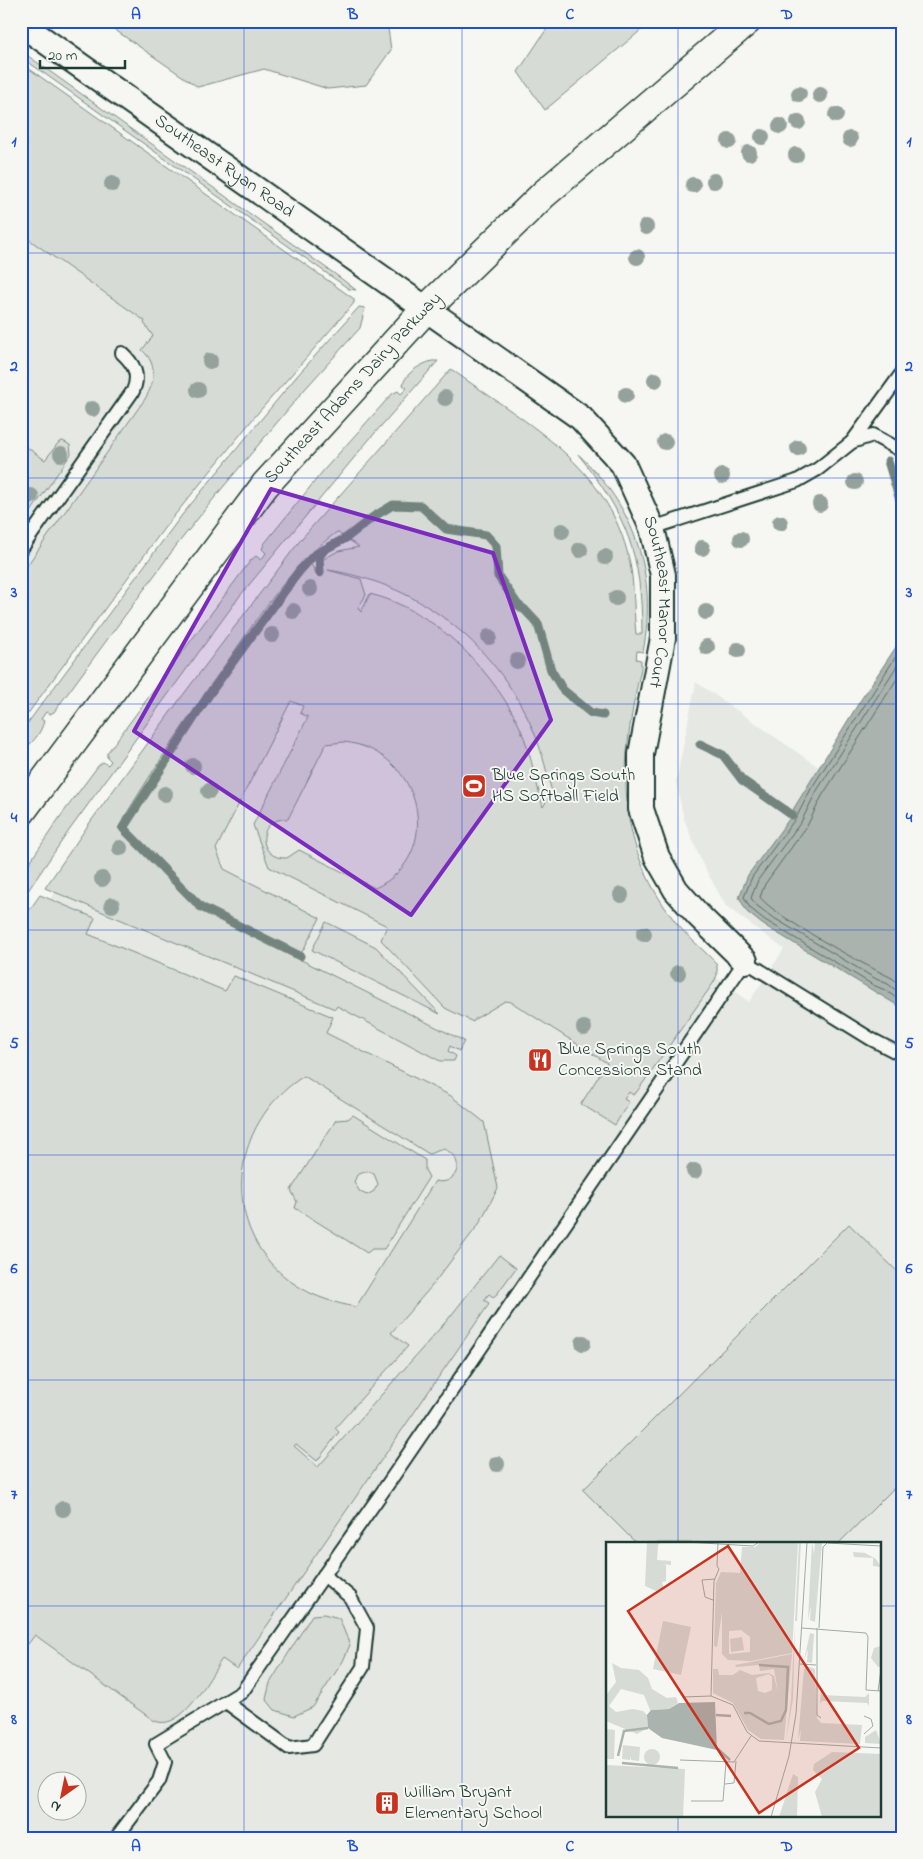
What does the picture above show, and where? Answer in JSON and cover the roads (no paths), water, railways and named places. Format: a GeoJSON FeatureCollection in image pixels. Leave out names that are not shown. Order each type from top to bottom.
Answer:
{"type":"FeatureCollection","features":[{"type":"Feature","properties":{"kind":"main road","name":"Southeast Adams Dairy Parkway"},"geometry":{"type":"LineString","coordinates":[[25,798],[265,485],[425,310],[544,194],[747,21]]}},
{"type":"Feature","properties":{"kind":"street","name":"Southeast Ryan Road"},"geometry":{"type":"LineString","coordinates":[[21,24],[425,310]]}},
{"type":"Feature","properties":{"kind":"street","name":"Southeast Manor Court"},"geometry":{"type":"LineString","coordinates":[[425,310],[581,418],[623,464],[652,528],[663,575],[663,638],[641,754],[641,809],[657,857],[676,890],[699,916],[745,961]]}},
{"type":"Feature","properties":{"kind":"lane"},"geometry":{"type":"LineString","coordinates":[[21,550],[133,391],[137,381],[136,373],[131,361],[122,352]]}},
{"type":"Feature","properties":{"kind":"lane"},"geometry":{"type":"LineString","coordinates":[[652,528],[797,480],[818,469],[852,442],[902,374]]}},
{"type":"Feature","properties":{"kind":"lane"},"geometry":{"type":"LineString","coordinates":[[852,442],[873,435],[902,451]]}},
{"type":"Feature","properties":{"kind":"lane"},"geometry":{"type":"LineString","coordinates":[[116,1838],[159,1781],[165,1762],[156,1744],[242,1692],[745,961],[871,1039],[902,1055]]}},
{"type":"Feature","properties":{"kind":"lane"},"geometry":{"type":"LineString","coordinates":[[226,1702],[289,1748],[313,1745],[363,1667],[367,1628],[350,1597],[324,1575]]}},
{"type":"Feature","properties":{"kind":"water"},"geometry":{"type":"Polygon","coordinates":[[[902,638],[902,1008],[762,924],[747,912],[739,897],[748,875],[792,815],[794,808],[860,701],[902,638]]]}},
{"type":"Feature","properties":{"kind":"waterway"},"geometry":{"type":"LineString","coordinates":[[888,461],[902,507]]}},
{"type":"Feature","properties":{"kind":"waterway"},"geometry":{"type":"LineString","coordinates":[[300,956],[201,907],[123,828],[210,693],[299,571],[314,555],[346,538],[373,517],[393,505],[421,506],[446,529],[486,535],[496,546],[498,576],[518,605],[538,624],[551,670],[563,690],[591,713],[603,715]]}},
{"type":"Feature","properties":{"kind":"waterway"},"geometry":{"type":"LineString","coordinates":[[320,573],[319,557],[324,550]]}},
{"type":"Feature","properties":{"kind":"waterway"},"geometry":{"type":"LineString","coordinates":[[700,744],[723,755],[742,780],[792,815]]}},
{"type":"Feature","properties":{"kind":"place","name":"Blue Springs South HS Softball Field"},"geometry":{"type":"Point","coordinates":[474,786]}},
{"type":"Feature","properties":{"kind":"place","name":"Blue Springs South Concessions Stand"},"geometry":{"type":"Point","coordinates":[540,1060]}},
{"type":"Feature","properties":{"kind":"place","name":"William Bryant Elementary School"},"geometry":{"type":"Point","coordinates":[387,1803]}}]}
